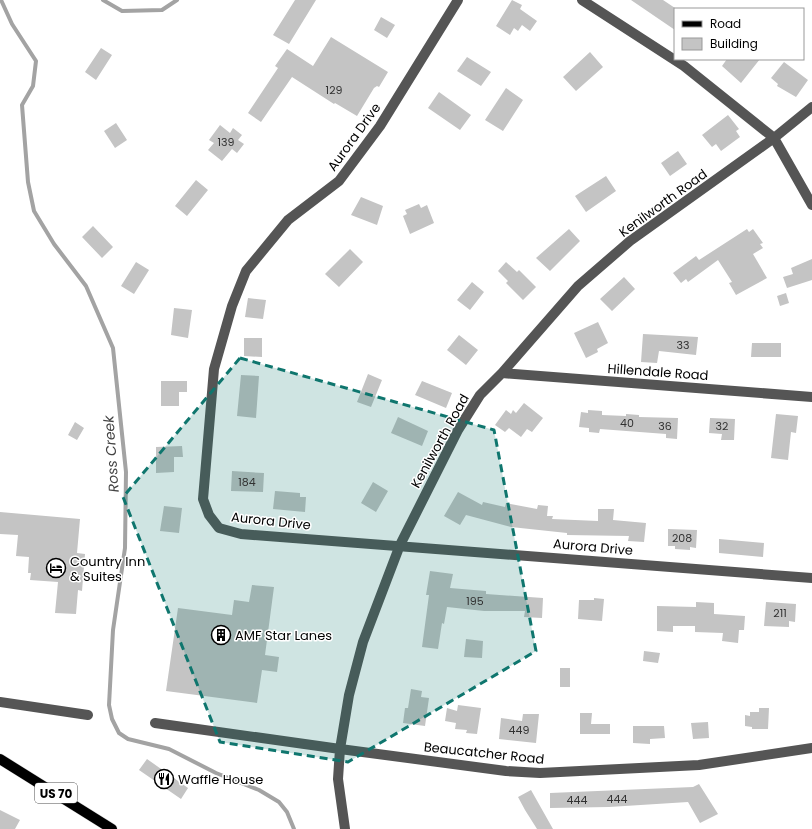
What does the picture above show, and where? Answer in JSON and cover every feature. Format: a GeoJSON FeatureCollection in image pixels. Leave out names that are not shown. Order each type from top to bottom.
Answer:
{"type":"FeatureCollection","features":[{"type":"Feature","properties":{"kind":"main road","name":"US 70"},"geometry":{"type":"LineString","coordinates":[[0,759],[112,829]]}},
{"type":"Feature","properties":{"kind":"street","name":"Aurora Drive"},"geometry":{"type":"LineString","coordinates":[[458,0],[380,126],[339,181],[288,220],[246,271],[232,306],[214,369],[203,499],[209,515],[219,528],[241,534],[400,545],[812,578]]}},
{"type":"Feature","properties":{"kind":"street"},"geometry":{"type":"LineString","coordinates":[[582,0],[674,60]]}},
{"type":"Feature","properties":{"kind":"street"},"geometry":{"type":"LineString","coordinates":[[675,60],[774,138],[812,204]]}},
{"type":"Feature","properties":{"kind":"street","name":"Kenilworth Road"},"geometry":{"type":"LineString","coordinates":[[345,829],[340,807],[338,779],[340,750],[349,695],[363,642],[400,545],[458,430],[480,395],[502,373],[578,286],[630,242],[774,138],[812,107]]}},
{"type":"Feature","properties":{"kind":"street","name":"Hillendale Road"},"geometry":{"type":"LineString","coordinates":[[502,373],[812,397]]}},
{"type":"Feature","properties":{"kind":"street"},"geometry":{"type":"LineString","coordinates":[[0,702],[88,714]]}},
{"type":"Feature","properties":{"kind":"street","name":"Beaucatcher Road"},"geometry":{"type":"LineString","coordinates":[[155,723],[340,750],[506,771],[540,773],[698,765],[812,748]]}},
{"type":"Feature","properties":{"kind":"highlighted area"},"geometry":{"type":"Polygon","coordinates":[[[240,358],[494,430],[536,651],[348,762],[220,742],[123,497],[240,358]]]}},
{"type":"Feature","properties":{"kind":"building"},"geometry":{"type":"Polygon","coordinates":[[[295,0],[316,0],[289,44],[273,35],[295,0]]]}},
{"type":"Feature","properties":{"kind":"building"},"geometry":{"type":"Polygon","coordinates":[[[512,0],[522,5],[520,9],[537,21],[530,31],[522,25],[518,31],[514,28],[510,35],[496,26],[512,0]]]}},
{"type":"Feature","properties":{"kind":"building"},"geometry":{"type":"Polygon","coordinates":[[[631,0],[663,0],[675,8],[674,29],[631,0]]]}},
{"type":"Feature","properties":{"kind":"building"},"geometry":{"type":"Polygon","coordinates":[[[381,17],[395,25],[387,38],[374,30],[381,17]]]}},
{"type":"Feature","properties":{"kind":"building"},"geometry":{"type":"Polygon","coordinates":[[[331,37],[388,72],[379,87],[377,86],[374,88],[357,116],[335,103],[334,104],[292,77],[261,122],[248,113],[278,68],[275,66],[287,49],[313,66],[331,37]]]}},
{"type":"Feature","properties":{"kind":"building"},"geometry":{"type":"Polygon","coordinates":[[[101,48],[112,55],[96,80],[85,72],[101,48]]]}},
{"type":"Feature","properties":{"kind":"building"},"geometry":{"type":"Polygon","coordinates":[[[590,52],[603,67],[576,91],[563,77],[590,52]]]}},
{"type":"Feature","properties":{"kind":"building"},"geometry":{"type":"Polygon","coordinates":[[[467,57],[491,72],[481,86],[457,71],[467,57]]]}},
{"type":"Feature","properties":{"kind":"building"},"geometry":{"type":"Polygon","coordinates":[[[726,60],[759,60],[741,83],[722,66],[726,60]]]}},
{"type":"Feature","properties":{"kind":"building"},"geometry":{"type":"Polygon","coordinates":[[[784,62],[808,80],[796,97],[777,86],[778,84],[771,78],[784,62]]]}},
{"type":"Feature","properties":{"kind":"building"},"geometry":{"type":"Polygon","coordinates":[[[506,88],[523,100],[503,131],[485,120],[506,88]]]}},
{"type":"Feature","properties":{"kind":"building"},"geometry":{"type":"Polygon","coordinates":[[[439,92],[471,115],[460,130],[428,108],[439,92]]]}},
{"type":"Feature","properties":{"kind":"building"},"geometry":{"type":"Polygon","coordinates":[[[728,115],[739,129],[736,131],[740,137],[721,151],[716,144],[712,147],[702,135],[728,115]]]}},
{"type":"Feature","properties":{"kind":"building"},"geometry":{"type":"Polygon","coordinates":[[[116,123],[127,140],[115,148],[104,131],[116,123]]]}},
{"type":"Feature","properties":{"kind":"building"},"geometry":{"type":"Polygon","coordinates":[[[220,125],[230,133],[233,128],[242,135],[238,140],[244,144],[237,153],[232,149],[222,161],[208,150],[214,143],[209,140],[220,125]]]}},
{"type":"Feature","properties":{"kind":"building"},"geometry":{"type":"Polygon","coordinates":[[[678,151],[687,164],[670,176],[661,163],[678,151]]]}},
{"type":"Feature","properties":{"kind":"building"},"geometry":{"type":"Polygon","coordinates":[[[606,176],[616,191],[586,212],[575,196],[606,176]]]}},
{"type":"Feature","properties":{"kind":"building"},"geometry":{"type":"Polygon","coordinates":[[[196,180],[208,190],[187,216],[175,206],[196,180]]]}},
{"type":"Feature","properties":{"kind":"building"},"geometry":{"type":"Polygon","coordinates":[[[361,197],[383,206],[377,225],[351,215],[361,197]]]}},
{"type":"Feature","properties":{"kind":"building"},"geometry":{"type":"Polygon","coordinates":[[[419,204],[421,208],[427,205],[434,223],[410,234],[403,216],[407,214],[405,210],[419,204]]]}},
{"type":"Feature","properties":{"kind":"building"},"geometry":{"type":"Polygon","coordinates":[[[93,226],[113,247],[102,258],[82,237],[93,226]]]}},
{"type":"Feature","properties":{"kind":"building"},"geometry":{"type":"Polygon","coordinates":[[[569,229],[580,241],[550,271],[536,258],[569,229]]]}},
{"type":"Feature","properties":{"kind":"building"},"geometry":{"type":"Polygon","coordinates":[[[747,229],[749,232],[753,229],[763,243],[760,244],[763,248],[753,254],[767,278],[736,295],[729,283],[732,282],[718,260],[688,282],[686,279],[681,283],[673,273],[696,256],[699,260],[747,229]]]}},
{"type":"Feature","properties":{"kind":"building"},"geometry":{"type":"Polygon","coordinates":[[[350,249],[363,262],[339,287],[325,274],[350,249]]]}},
{"type":"Feature","properties":{"kind":"building"},"geometry":{"type":"Polygon","coordinates":[[[812,259],[812,280],[787,288],[783,277],[793,274],[791,268],[812,259]]]}},
{"type":"Feature","properties":{"kind":"building"},"geometry":{"type":"Polygon","coordinates":[[[136,262],[149,270],[134,294],[121,286],[136,262]]]}},
{"type":"Feature","properties":{"kind":"building"},"geometry":{"type":"Polygon","coordinates":[[[506,262],[517,272],[519,270],[536,287],[523,300],[506,283],[508,281],[498,271],[506,262]]]}},
{"type":"Feature","properties":{"kind":"building"},"geometry":{"type":"Polygon","coordinates":[[[624,277],[635,289],[612,311],[600,299],[624,277]]]}},
{"type":"Feature","properties":{"kind":"building"},"geometry":{"type":"Polygon","coordinates":[[[472,282],[484,292],[470,310],[457,300],[472,282]]]}},
{"type":"Feature","properties":{"kind":"building"},"geometry":{"type":"Polygon","coordinates":[[[786,293],[789,303],[780,306],[777,296],[786,293]]]}},
{"type":"Feature","properties":{"kind":"building"},"geometry":{"type":"Polygon","coordinates":[[[248,298],[266,300],[263,319],[245,317],[248,298]]]}},
{"type":"Feature","properties":{"kind":"building"},"geometry":{"type":"Polygon","coordinates":[[[174,308],[192,310],[188,338],[171,335],[174,308]]]}},
{"type":"Feature","properties":{"kind":"building"},"geometry":{"type":"Polygon","coordinates":[[[598,322],[608,343],[597,349],[598,352],[586,358],[574,333],[598,322]]]}},
{"type":"Feature","properties":{"kind":"building"},"geometry":{"type":"Polygon","coordinates":[[[643,334],[698,337],[696,355],[659,351],[657,363],[641,362],[643,334]]]}},
{"type":"Feature","properties":{"kind":"building"},"geometry":{"type":"Polygon","coordinates":[[[459,335],[478,350],[466,365],[447,350],[459,335]]]}},
{"type":"Feature","properties":{"kind":"building"},"geometry":{"type":"Polygon","coordinates":[[[244,338],[262,338],[262,357],[244,356],[244,338]]]}},
{"type":"Feature","properties":{"kind":"building"},"geometry":{"type":"Polygon","coordinates":[[[752,343],[781,343],[781,357],[751,357],[752,343]]]}},
{"type":"Feature","properties":{"kind":"building"},"geometry":{"type":"Polygon","coordinates":[[[368,374],[382,380],[371,407],[357,402],[368,374]]]}},
{"type":"Feature","properties":{"kind":"building"},"geometry":{"type":"Polygon","coordinates":[[[241,375],[259,376],[256,418],[237,416],[241,375]]]}},
{"type":"Feature","properties":{"kind":"building"},"geometry":{"type":"Polygon","coordinates":[[[161,381],[187,381],[187,392],[179,392],[179,406],[161,406],[161,381]]]}},
{"type":"Feature","properties":{"kind":"building"},"geometry":{"type":"Polygon","coordinates":[[[422,381],[452,393],[446,408],[415,395],[422,381]]]}},
{"type":"Feature","properties":{"kind":"building"},"geometry":{"type":"Polygon","coordinates":[[[524,403],[543,418],[532,432],[527,429],[521,437],[509,428],[505,432],[495,425],[506,410],[511,414],[513,410],[516,413],[524,403]]]}},
{"type":"Feature","properties":{"kind":"building"},"geometry":{"type":"Polygon","coordinates":[[[588,410],[602,411],[602,415],[626,416],[626,414],[639,415],[639,417],[678,418],[677,439],[666,438],[666,434],[600,429],[599,433],[589,432],[589,428],[579,427],[581,412],[588,413],[588,410]]]}},
{"type":"Feature","properties":{"kind":"building"},"geometry":{"type":"Polygon","coordinates":[[[776,414],[798,416],[796,433],[791,432],[788,460],[771,458],[776,414]]]}},
{"type":"Feature","properties":{"kind":"building"},"geometry":{"type":"Polygon","coordinates":[[[398,417],[428,431],[422,446],[391,433],[398,417]]]}},
{"type":"Feature","properties":{"kind":"building"},"geometry":{"type":"Polygon","coordinates":[[[710,418],[735,419],[734,440],[721,440],[722,434],[709,433],[710,418]]]}},
{"type":"Feature","properties":{"kind":"building"},"geometry":{"type":"Polygon","coordinates":[[[75,422],[84,428],[77,440],[68,435],[75,422]]]}},
{"type":"Feature","properties":{"kind":"building"},"geometry":{"type":"Polygon","coordinates":[[[182,446],[183,457],[174,457],[174,472],[156,473],[156,447],[182,446]]]}},
{"type":"Feature","properties":{"kind":"building"},"geometry":{"type":"Polygon","coordinates":[[[232,471],[264,473],[263,492],[231,491],[232,471]]]}},
{"type":"Feature","properties":{"kind":"building"},"geometry":{"type":"Polygon","coordinates":[[[373,482],[388,491],[376,512],[361,503],[373,482]]]}},
{"type":"Feature","properties":{"kind":"building"},"geometry":{"type":"Polygon","coordinates":[[[275,491],[300,493],[300,497],[306,497],[305,512],[273,509],[275,491]]]}},
{"type":"Feature","properties":{"kind":"building"},"geometry":{"type":"Polygon","coordinates":[[[458,492],[482,505],[483,502],[505,507],[506,503],[537,509],[538,505],[548,506],[547,516],[553,516],[552,519],[598,521],[598,509],[614,509],[613,520],[646,523],[644,542],[628,541],[629,536],[567,535],[567,533],[511,527],[466,515],[460,525],[444,516],[458,492]]]}},
{"type":"Feature","properties":{"kind":"building"},"geometry":{"type":"Polygon","coordinates":[[[164,506],[182,508],[179,533],[160,531],[164,506]]]}},
{"type":"Feature","properties":{"kind":"building","name":"Country Inn & Suites"},"geometry":{"type":"Polygon","coordinates":[[[0,512],[80,519],[77,553],[85,554],[82,591],[78,590],[76,614],[55,613],[58,582],[30,580],[31,573],[28,573],[29,557],[16,556],[18,535],[0,534],[0,512]]]}},
{"type":"Feature","properties":{"kind":"building"},"geometry":{"type":"Polygon","coordinates":[[[668,529],[697,530],[696,548],[690,547],[690,550],[675,549],[675,546],[668,546],[668,529]]]}},
{"type":"Feature","properties":{"kind":"building"},"geometry":{"type":"Polygon","coordinates":[[[719,539],[764,543],[763,557],[719,553],[719,539]]]}},
{"type":"Feature","properties":{"kind":"building"},"geometry":{"type":"Polygon","coordinates":[[[430,571],[453,574],[450,588],[486,591],[486,594],[543,598],[542,618],[524,617],[525,611],[484,611],[447,607],[444,624],[442,623],[438,649],[422,647],[429,595],[426,595],[430,571]]]}},
{"type":"Feature","properties":{"kind":"building","name":"AMF Star Lanes"},"geometry":{"type":"Polygon","coordinates":[[[252,585],[274,587],[265,655],[279,657],[277,672],[262,670],[257,703],[166,691],[178,608],[232,615],[234,600],[249,602],[252,585]]]}},
{"type":"Feature","properties":{"kind":"building"},"geometry":{"type":"Polygon","coordinates":[[[594,598],[604,599],[602,621],[578,619],[579,600],[594,600],[594,598]]]}},
{"type":"Feature","properties":{"kind":"building"},"geometry":{"type":"Polygon","coordinates":[[[696,602],[714,603],[714,614],[745,616],[744,630],[739,630],[738,643],[722,641],[723,633],[695,632],[695,626],[673,626],[673,632],[657,631],[657,606],[696,607],[696,602]]]}},
{"type":"Feature","properties":{"kind":"building"},"geometry":{"type":"Polygon","coordinates":[[[766,602],[796,604],[795,622],[789,621],[789,627],[764,626],[766,602]]]}},
{"type":"Feature","properties":{"kind":"building"},"geometry":{"type":"Polygon","coordinates":[[[466,639],[483,641],[482,658],[464,657],[466,639]]]}},
{"type":"Feature","properties":{"kind":"building"},"geometry":{"type":"Polygon","coordinates":[[[644,651],[660,653],[658,663],[643,661],[644,651]]]}},
{"type":"Feature","properties":{"kind":"building"},"geometry":{"type":"Polygon","coordinates":[[[560,668],[570,668],[570,687],[560,687],[560,668]]]}},
{"type":"Feature","properties":{"kind":"building"},"geometry":{"type":"Polygon","coordinates":[[[411,689],[422,691],[421,697],[429,698],[425,726],[403,723],[405,708],[408,708],[411,689]]]}},
{"type":"Feature","properties":{"kind":"building"},"geometry":{"type":"Polygon","coordinates":[[[458,705],[481,708],[477,734],[466,733],[467,730],[455,729],[456,723],[445,721],[447,708],[457,711],[458,705]]]}},
{"type":"Feature","properties":{"kind":"building"},"geometry":{"type":"Polygon","coordinates":[[[759,708],[769,708],[768,729],[752,729],[752,727],[745,726],[745,715],[750,716],[750,712],[759,712],[759,708]]]}},
{"type":"Feature","properties":{"kind":"building"},"geometry":{"type":"Polygon","coordinates":[[[580,713],[592,713],[591,724],[610,724],[610,734],[580,734],[580,713]]]}},
{"type":"Feature","properties":{"kind":"building"},"geometry":{"type":"Polygon","coordinates":[[[523,714],[539,714],[536,743],[499,739],[501,718],[522,721],[523,714]]]}},
{"type":"Feature","properties":{"kind":"building"},"geometry":{"type":"Polygon","coordinates":[[[708,722],[709,738],[693,739],[691,723],[708,722]]]}},
{"type":"Feature","properties":{"kind":"building"},"geometry":{"type":"Polygon","coordinates":[[[633,726],[664,726],[665,738],[650,739],[650,744],[633,743],[633,726]]]}},
{"type":"Feature","properties":{"kind":"building","name":"Waffle House"},"geometry":{"type":"Polygon","coordinates":[[[147,759],[188,788],[181,799],[139,770],[147,759]]]}},
{"type":"Feature","properties":{"kind":"building"},"geometry":{"type":"Polygon","coordinates":[[[699,784],[718,814],[700,823],[688,802],[609,807],[550,808],[550,793],[693,787],[699,784]]]}},
{"type":"Feature","properties":{"kind":"building"},"geometry":{"type":"Polygon","coordinates":[[[531,790],[553,829],[537,829],[525,810],[518,797],[531,790]]]}},
{"type":"Feature","properties":{"kind":"building"},"geometry":{"type":"Polygon","coordinates":[[[0,810],[20,820],[15,829],[0,829],[0,810]]]}},
{"type":"Feature","properties":{"kind":"waterway","name":"Ross Creek"},"geometry":{"type":"LineString","coordinates":[[1,0],[12,24],[36,61],[33,86],[22,105],[28,182],[34,211],[54,244],[86,286],[113,348],[126,472],[125,548],[113,630],[109,705],[112,719],[119,733],[128,739],[169,749],[216,773],[259,790],[279,802],[287,812],[294,829]]}},
{"type":"Feature","properties":{"kind":"waterway"},"geometry":{"type":"LineString","coordinates":[[103,0],[122,11],[162,10],[177,0]]}},
{"type":"Feature","properties":{"kind":"place","name":"Country Inn & Suites"},"geometry":{"type":"Point","coordinates":[56,568]}},
{"type":"Feature","properties":{"kind":"place","name":"AMF Star Lanes"},"geometry":{"type":"Point","coordinates":[221,635]}},
{"type":"Feature","properties":{"kind":"place","name":"Waffle House"},"geometry":{"type":"Point","coordinates":[164,779]}}]}
